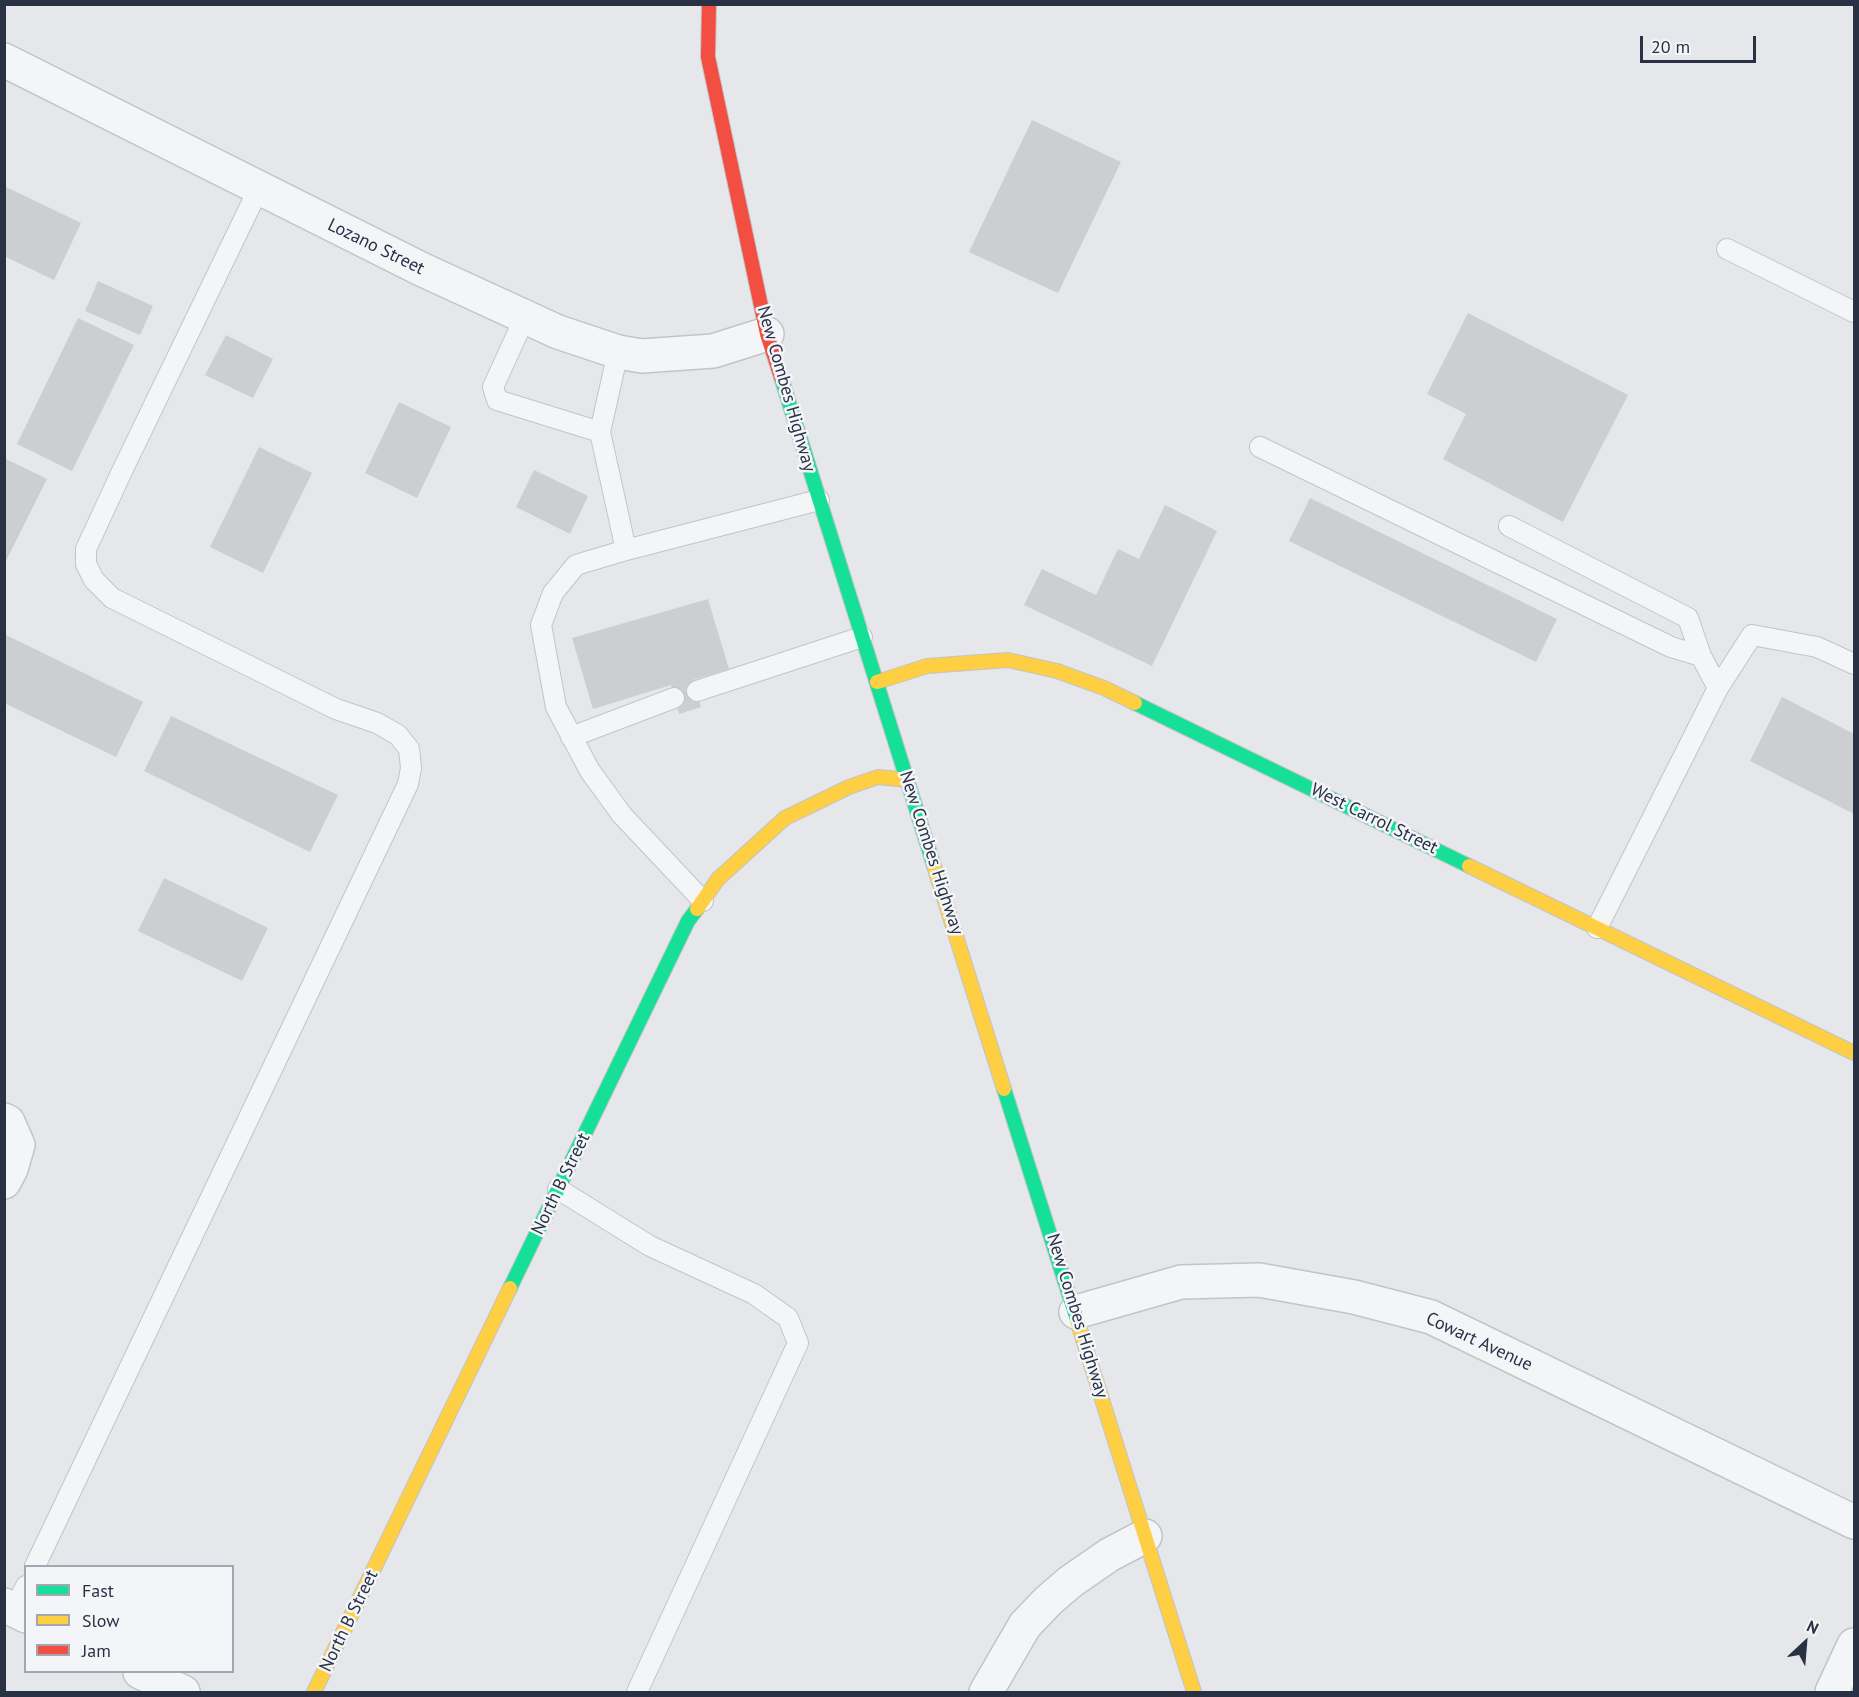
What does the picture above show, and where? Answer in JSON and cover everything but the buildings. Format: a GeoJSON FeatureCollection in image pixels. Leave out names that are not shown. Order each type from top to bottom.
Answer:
{"type":"FeatureCollection","features":[{"type":"Feature","properties":{"kind":"street","name":"New Combes Highway"},"geometry":{"type":"LineString","coordinates":[[709,4],[708,57],[767,334],[1194,1692]]}},
{"type":"Feature","properties":{"kind":"street","name":"Lozano Street"},"geometry":{"type":"LineString","coordinates":[[4,60],[421,269],[558,332],[618,352],[642,356],[712,351],[767,334]]}},
{"type":"Feature","properties":{"kind":"street","name":"West Carrol Street"},"geometry":{"type":"LineString","coordinates":[[877,682],[927,666],[1008,660],[1057,671],[1104,688],[1854,1053]]}},
{"type":"Feature","properties":{"kind":"street","name":"North B Street"},"geometry":{"type":"LineString","coordinates":[[314,1692],[688,921],[718,879],[785,818],[849,787],[878,777],[908,780]]}},
{"type":"Feature","properties":{"kind":"street"},"geometry":{"type":"LineString","coordinates":[[4,1120],[8,1122],[18,1145],[11,1169],[4,1182]]}},
{"type":"Feature","properties":{"kind":"street","name":"Cowart Avenue"},"geometry":{"type":"LineString","coordinates":[[1076,1312],[1181,1282],[1259,1280],[1354,1297],[1431,1317],[1854,1522]]}},
{"type":"Feature","properties":{"kind":"street"},"geometry":{"type":"LineString","coordinates":[[986,1692],[1025,1625],[1048,1601],[1070,1582],[1109,1555],[1145,1536]]}},
{"type":"Feature","properties":{"kind":"street"},"geometry":{"type":"LineString","coordinates":[[1832,1692],[1854,1645]]}},
{"type":"Feature","properties":{"kind":"street"},"geometry":{"type":"LineString","coordinates":[[144,1673],[183,1692]]}},
{"type":"Feature","properties":{"kind":"lane"},"geometry":{"type":"LineString","coordinates":[[35,1565],[408,784],[411,768],[409,749],[398,735],[377,723],[336,709],[111,598],[94,580],[86,564],[86,549],[118,479],[259,188]]}},
{"type":"Feature","properties":{"kind":"lane"},"geometry":{"type":"LineString","coordinates":[[1727,249],[1854,312]]}},
{"type":"Feature","properties":{"kind":"lane"},"geometry":{"type":"LineString","coordinates":[[525,317],[493,387],[497,400],[600,432]]}},
{"type":"Feature","properties":{"kind":"lane"},"geometry":{"type":"LineString","coordinates":[[618,352],[600,432],[626,550]]}},
{"type":"Feature","properties":{"kind":"lane"},"geometry":{"type":"LineString","coordinates":[[1260,447],[1671,647],[1701,656]]}},
{"type":"Feature","properties":{"kind":"lane"},"geometry":{"type":"LineString","coordinates":[[703,901],[622,815],[590,771],[556,707],[541,625],[554,592],[576,565],[819,500]]}},
{"type":"Feature","properties":{"kind":"lane"},"geometry":{"type":"LineString","coordinates":[[1509,526],[1688,618],[1701,656],[1718,688]]}},
{"type":"Feature","properties":{"kind":"lane"},"geometry":{"type":"LineString","coordinates":[[1598,928],[1718,688],[1752,635],[1817,647],[1854,664]]}},
{"type":"Feature","properties":{"kind":"lane"},"geometry":{"type":"LineString","coordinates":[[697,691],[862,637]]}},
{"type":"Feature","properties":{"kind":"lane"},"geometry":{"type":"LineString","coordinates":[[571,737],[674,698]]}},
{"type":"Feature","properties":{"kind":"lane"},"geometry":{"type":"LineString","coordinates":[[558,1190],[650,1246],[753,1294],[788,1318],[798,1343],[637,1692]]}},
{"type":"Feature","properties":{"kind":"traffic: fast"},"geometry":{"type":"LineString","coordinates":[[781,377],[934,866]]}},
{"type":"Feature","properties":{"kind":"traffic: fast"},"geometry":{"type":"LineString","coordinates":[[1135,703],[1469,866]]}},
{"type":"Feature","properties":{"kind":"traffic: fast"},"geometry":{"type":"LineString","coordinates":[[510,1288],[688,921],[697,909]]}},
{"type":"Feature","properties":{"kind":"traffic: fast"},"geometry":{"type":"LineString","coordinates":[[1004,1089],[1077,1320]]}},
{"type":"Feature","properties":{"kind":"traffic: slow"},"geometry":{"type":"LineString","coordinates":[[877,682],[927,666],[1008,660],[1057,671],[1104,688],[1135,703]]}},
{"type":"Feature","properties":{"kind":"traffic: slow"},"geometry":{"type":"LineString","coordinates":[[697,909],[718,879],[785,818],[849,787],[878,777],[908,780]]}},
{"type":"Feature","properties":{"kind":"traffic: slow"},"geometry":{"type":"LineString","coordinates":[[934,866],[1004,1089]]}},
{"type":"Feature","properties":{"kind":"traffic: slow"},"geometry":{"type":"LineString","coordinates":[[1469,866],[1854,1053]]}},
{"type":"Feature","properties":{"kind":"traffic: slow"},"geometry":{"type":"LineString","coordinates":[[314,1692],[510,1288]]}},
{"type":"Feature","properties":{"kind":"traffic: slow"},"geometry":{"type":"LineString","coordinates":[[1077,1320],[1194,1692]]}},
{"type":"Feature","properties":{"kind":"traffic: jam"},"geometry":{"type":"LineString","coordinates":[[709,4],[708,57],[767,334],[781,377]]}}]}
